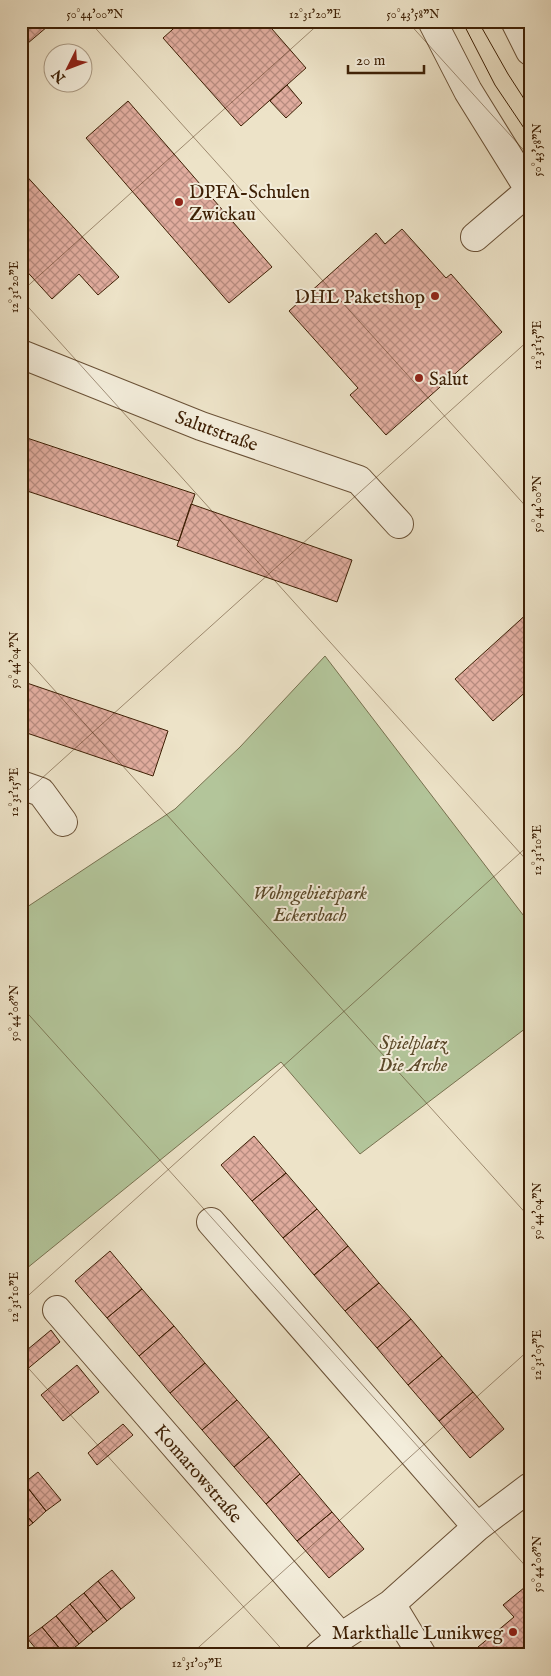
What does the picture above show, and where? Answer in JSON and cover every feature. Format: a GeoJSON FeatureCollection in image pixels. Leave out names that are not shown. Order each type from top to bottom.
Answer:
{"type":"FeatureCollection","features":[{"type":"Feature","properties":{"kind":"street"},"geometry":{"type":"LineString","coordinates":[[432,21],[468,91],[530,190],[475,236]]}},
{"type":"Feature","properties":{"kind":"street"},"geometry":{"type":"LineString","coordinates":[[515,21],[530,51]]}},
{"type":"Feature","properties":{"kind":"street","name":"Salutstraße"},"geometry":{"type":"LineString","coordinates":[[21,354],[201,426],[360,480],[399,524]]}},
{"type":"Feature","properties":{"kind":"street"},"geometry":{"type":"LineString","coordinates":[[21,785],[41,792],[63,822]]}},
{"type":"Feature","properties":{"kind":"street"},"geometry":{"type":"LineString","coordinates":[[211,1222],[477,1527]]}},
{"type":"Feature","properties":{"kind":"street","name":"Komarowstraße"},"geometry":{"type":"LineString","coordinates":[[57,1310],[341,1637]]}},
{"type":"Feature","properties":{"kind":"street"},"geometry":{"type":"LineString","coordinates":[[319,1655],[341,1637],[391,1604],[477,1527],[530,1487]]}},
{"type":"Feature","properties":{"kind":"street"},"geometry":{"type":"LineString","coordinates":[[391,1604],[422,1655]]}},
{"type":"Feature","properties":{"kind":"green space","name":"Wohngebietspark Eckersbach"},"geometry":{"type":"Polygon","coordinates":[[[325,656],[530,924],[530,1025],[360,1154],[281,1062],[21,1273],[21,911],[175,809],[240,747],[325,656]]]}},
{"type":"Feature","properties":{"kind":"building"},"geometry":{"type":"Polygon","coordinates":[[[21,21],[54,21],[21,49],[21,21]]]}},
{"type":"Feature","properties":{"kind":"building"},"geometry":{"type":"Polygon","coordinates":[[[182,21],[265,21],[306,68],[241,126],[163,38],[182,21]]]}},
{"type":"Feature","properties":{"kind":"building"},"geometry":{"type":"Polygon","coordinates":[[[287,85],[302,103],[286,118],[270,101],[287,85]]]}},
{"type":"Feature","properties":{"kind":"building","name":"DPFA-Schulen Zwickau"},"geometry":{"type":"Polygon","coordinates":[[[128,101],[272,267],[229,303],[86,138],[128,101]]]}},
{"type":"Feature","properties":{"kind":"building"},"geometry":{"type":"Polygon","coordinates":[[[21,170],[119,277],[98,295],[79,274],[52,299],[21,265],[21,170]]]}},
{"type":"Feature","properties":{"kind":"building"},"geometry":{"type":"Polygon","coordinates":[[[402,229],[446,278],[451,274],[502,332],[386,435],[350,395],[358,388],[289,311],[376,233],[385,244],[402,229]]]}},
{"type":"Feature","properties":{"kind":"building"},"geometry":{"type":"Polygon","coordinates":[[[21,436],[195,494],[179,541],[21,489],[21,436]]]}},
{"type":"Feature","properties":{"kind":"building"},"geometry":{"type":"Polygon","coordinates":[[[191,504],[352,560],[337,602],[177,546],[191,504]]]}},
{"type":"Feature","properties":{"kind":"building"},"geometry":{"type":"Polygon","coordinates":[[[530,611],[530,688],[493,721],[455,679],[530,611]]]}},
{"type":"Feature","properties":{"kind":"building"},"geometry":{"type":"Polygon","coordinates":[[[21,681],[168,731],[153,776],[21,731],[21,681]]]}},
{"type":"Feature","properties":{"kind":"building"},"geometry":{"type":"Polygon","coordinates":[[[254,1136],[286,1173],[252,1201],[221,1165],[254,1136]]]}},
{"type":"Feature","properties":{"kind":"building"},"geometry":{"type":"Polygon","coordinates":[[[286,1173],[317,1209],[283,1238],[252,1201],[286,1173]]]}},
{"type":"Feature","properties":{"kind":"building"},"geometry":{"type":"Polygon","coordinates":[[[317,1209],[348,1246],[314,1275],[283,1238],[317,1209]]]}},
{"type":"Feature","properties":{"kind":"building"},"geometry":{"type":"Polygon","coordinates":[[[348,1246],[379,1283],[345,1311],[314,1275],[348,1246]]]}},
{"type":"Feature","properties":{"kind":"building"},"geometry":{"type":"Polygon","coordinates":[[[110,1251],[142,1289],[107,1318],[75,1281],[110,1251]]]}},
{"type":"Feature","properties":{"kind":"building"},"geometry":{"type":"Polygon","coordinates":[[[379,1283],[411,1319],[377,1348],[345,1311],[379,1283]]]}},
{"type":"Feature","properties":{"kind":"building"},"geometry":{"type":"Polygon","coordinates":[[[142,1289],[174,1326],[139,1356],[107,1318],[142,1289]]]}},
{"type":"Feature","properties":{"kind":"building"},"geometry":{"type":"Polygon","coordinates":[[[411,1319],[442,1356],[408,1385],[377,1348],[411,1319]]]}},
{"type":"Feature","properties":{"kind":"building"},"geometry":{"type":"Polygon","coordinates":[[[174,1326],[205,1363],[170,1393],[139,1356],[174,1326]]]}},
{"type":"Feature","properties":{"kind":"building"},"geometry":{"type":"Polygon","coordinates":[[[51,1330],[60,1342],[25,1371],[21,1367],[21,1355],[51,1330]]]}},
{"type":"Feature","properties":{"kind":"building"},"geometry":{"type":"Polygon","coordinates":[[[442,1356],[473,1392],[439,1421],[408,1385],[442,1356]]]}},
{"type":"Feature","properties":{"kind":"building"},"geometry":{"type":"Polygon","coordinates":[[[205,1363],[237,1400],[202,1430],[170,1393],[205,1363]]]}},
{"type":"Feature","properties":{"kind":"building"},"geometry":{"type":"Polygon","coordinates":[[[77,1365],[99,1392],[63,1421],[41,1395],[77,1365]]]}},
{"type":"Feature","properties":{"kind":"building"},"geometry":{"type":"Polygon","coordinates":[[[473,1392],[504,1429],[470,1458],[439,1421],[473,1392]]]}},
{"type":"Feature","properties":{"kind":"building"},"geometry":{"type":"Polygon","coordinates":[[[237,1400],[269,1437],[234,1467],[202,1430],[237,1400]]]}},
{"type":"Feature","properties":{"kind":"building"},"geometry":{"type":"Polygon","coordinates":[[[123,1424],[133,1435],[97,1465],[88,1453],[123,1424]]]}},
{"type":"Feature","properties":{"kind":"building"},"geometry":{"type":"Polygon","coordinates":[[[269,1437],[300,1474],[266,1504],[234,1467],[269,1437]]]}},
{"type":"Feature","properties":{"kind":"building"},"geometry":{"type":"Polygon","coordinates":[[[38,1472],[61,1500],[46,1511],[24,1483],[38,1472]]]}},
{"type":"Feature","properties":{"kind":"building"},"geometry":{"type":"Polygon","coordinates":[[[300,1474],[332,1512],[297,1541],[266,1504],[300,1474]]]}},
{"type":"Feature","properties":{"kind":"building"},"geometry":{"type":"Polygon","coordinates":[[[24,1483],[46,1511],[33,1523],[21,1509],[21,1485],[24,1483]]]}},
{"type":"Feature","properties":{"kind":"building"},"geometry":{"type":"Polygon","coordinates":[[[21,1509],[33,1523],[21,1532],[21,1509]]]}},
{"type":"Feature","properties":{"kind":"building"},"geometry":{"type":"Polygon","coordinates":[[[332,1512],[364,1549],[329,1578],[297,1541],[332,1512]]]}},
{"type":"Feature","properties":{"kind":"building"},"geometry":{"type":"Polygon","coordinates":[[[112,1570],[135,1598],[121,1609],[98,1581],[112,1570]]]}},
{"type":"Feature","properties":{"kind":"building"},"geometry":{"type":"Polygon","coordinates":[[[98,1581],[121,1609],[107,1621],[84,1593],[98,1581]]]}},
{"type":"Feature","properties":{"kind":"building","name":"Markthalle Lunikweg"},"geometry":{"type":"Polygon","coordinates":[[[530,1583],[530,1655],[485,1655],[478,1647],[514,1617],[503,1605],[530,1583]]]}},
{"type":"Feature","properties":{"kind":"building"},"geometry":{"type":"Polygon","coordinates":[[[84,1593],[107,1621],[93,1632],[70,1604],[84,1593]]]}},
{"type":"Feature","properties":{"kind":"building"},"geometry":{"type":"Polygon","coordinates":[[[70,1604],[93,1632],[79,1644],[56,1616],[70,1604]]]}},
{"type":"Feature","properties":{"kind":"building"},"geometry":{"type":"Polygon","coordinates":[[[56,1616],[79,1644],[65,1655],[42,1627],[56,1616]]]}},
{"type":"Feature","properties":{"kind":"building"},"geometry":{"type":"Polygon","coordinates":[[[42,1627],[65,1655],[41,1655],[27,1638],[42,1627]]]}},
{"type":"Feature","properties":{"kind":"tram line"},"geometry":{"type":"LineString","coordinates":[[462,21],[495,85],[530,137]]}},
{"type":"Feature","properties":{"kind":"tram line"},"geometry":{"type":"LineString","coordinates":[[478,21],[530,108]]}},
{"type":"Feature","properties":{"kind":"place","name":"DPFA-Schulen Zwickau"},"geometry":{"type":"Point","coordinates":[179,202]}},
{"type":"Feature","properties":{"kind":"place","name":"DHL Paketshop"},"geometry":{"type":"Point","coordinates":[435,296]}},
{"type":"Feature","properties":{"kind":"place","name":"Salut"},"geometry":{"type":"Point","coordinates":[419,378]}},
{"type":"Feature","properties":{"kind":"place","name":"Markthalle Lunikweg"},"geometry":{"type":"Point","coordinates":[513,1632]}},
{"type":"Feature","properties":{"kind":"park label","name":"Spielplatz Die Arche"},"geometry":{"type":"Point","coordinates":[413,1053]}}]}
